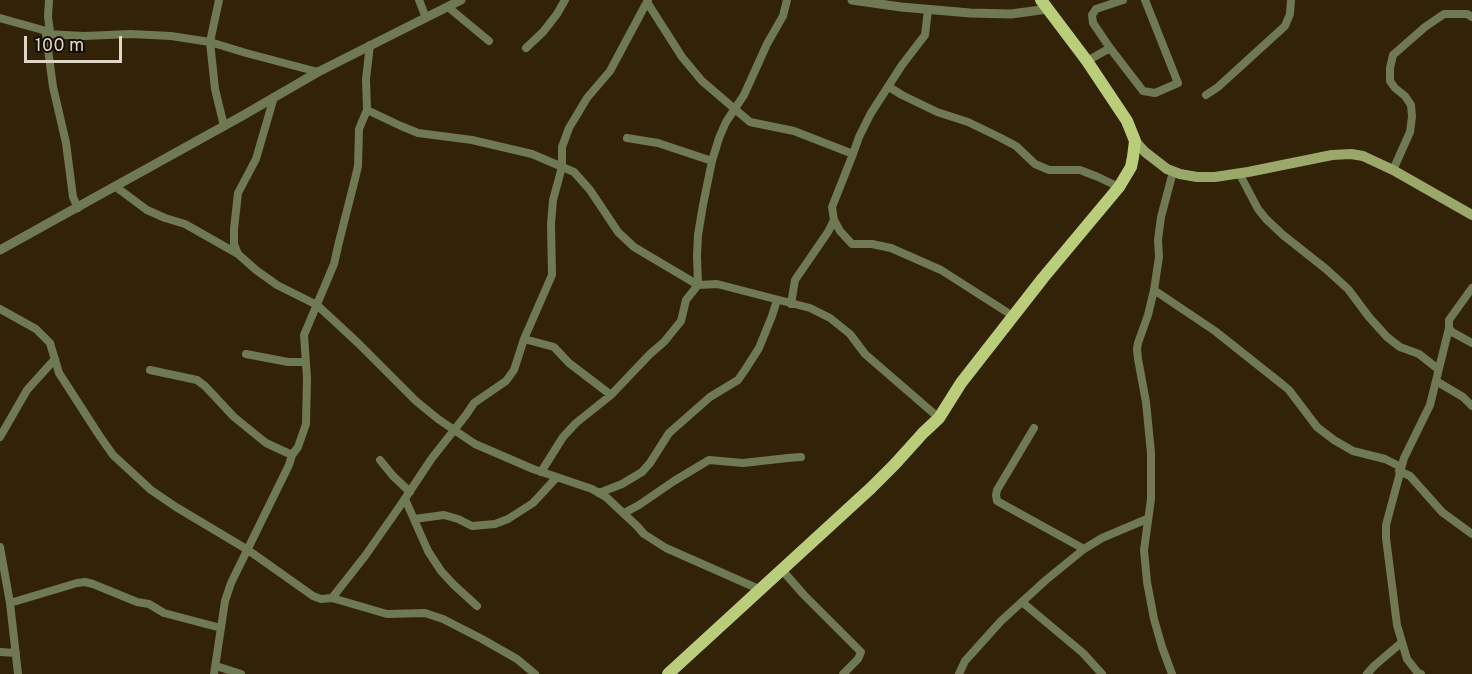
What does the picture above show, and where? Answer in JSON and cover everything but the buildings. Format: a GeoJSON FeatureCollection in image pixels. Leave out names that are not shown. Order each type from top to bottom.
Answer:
{"type":"FeatureCollection","features":[{"type":"Feature","properties":{"kind":"main road"},"geometry":{"type":"LineString","coordinates":[[1045,5],[1119,108],[1135,141],[1145,152],[1173,172],[1186,176],[1205,177],[1239,173],[1332,155],[1351,154],[1363,156],[1393,170],[1472,215]]}},
{"type":"Feature","properties":{"kind":"main road"},"geometry":{"type":"LineString","coordinates":[[668,674],[871,488],[939,418],[961,383],[1013,316],[1119,187],[1131,166],[1135,141]]}},
{"type":"Feature","properties":{"kind":"street"},"geometry":{"type":"LineString","coordinates":[[49,0],[48,33],[53,87],[66,143],[73,197],[78,208]]}},
{"type":"Feature","properties":{"kind":"street"},"geometry":{"type":"LineString","coordinates":[[219,0],[210,42],[215,89],[224,126]]}},
{"type":"Feature","properties":{"kind":"street"},"geometry":{"type":"LineString","coordinates":[[420,0],[426,18]]}},
{"type":"Feature","properties":{"kind":"street"},"geometry":{"type":"LineString","coordinates":[[0,250],[318,72],[461,0]]}},
{"type":"Feature","properties":{"kind":"street"},"geometry":{"type":"LineString","coordinates":[[526,48],[543,32],[565,0]]}},
{"type":"Feature","properties":{"kind":"street"},"geometry":{"type":"LineString","coordinates":[[541,472],[563,437],[576,423],[611,395],[664,342],[681,321],[686,300],[698,285],[697,256],[703,205],[719,138],[734,109],[744,96],[767,44],[783,16],[788,0]]}},
{"type":"Feature","properties":{"kind":"street"},"geometry":{"type":"LineString","coordinates":[[852,0],[928,10],[1011,14],[1045,5]]}},
{"type":"Feature","properties":{"kind":"street"},"geometry":{"type":"LineString","coordinates":[[1123,0],[1096,9],[1092,15],[1093,23],[1143,91],[1155,93],[1178,83],[1145,0]]}},
{"type":"Feature","properties":{"kind":"street"},"geometry":{"type":"LineString","coordinates":[[1206,95],[1218,87],[1285,26],[1290,15],[1291,0]]}},
{"type":"Feature","properties":{"kind":"street"},"geometry":{"type":"LineString","coordinates":[[647,1],[682,57],[702,81],[750,122],[794,131],[853,154]]}},
{"type":"Feature","properties":{"kind":"street"},"geometry":{"type":"LineString","coordinates":[[332,598],[365,556],[432,458],[474,403],[506,381],[514,370],[524,339],[552,275],[551,224],[553,200],[562,167],[562,147],[569,128],[587,98],[610,71],[647,1]]}},
{"type":"Feature","properties":{"kind":"street"},"geometry":{"type":"LineString","coordinates":[[448,7],[489,41]]}},
{"type":"Feature","properties":{"kind":"street"},"geometry":{"type":"LineString","coordinates":[[928,10],[925,35],[902,65],[871,113],[859,137],[832,207],[834,220],[852,244],[872,244],[891,248],[941,270],[1013,316]]}},
{"type":"Feature","properties":{"kind":"street"},"geometry":{"type":"LineString","coordinates":[[1393,170],[1410,132],[1412,117],[1411,105],[1390,81],[1393,56],[1425,27],[1444,14],[1467,14],[1472,17]]}},
{"type":"Feature","properties":{"kind":"street"},"geometry":{"type":"LineString","coordinates":[[0,18],[48,33],[84,36],[131,34],[171,36],[210,42],[318,72]]}},
{"type":"Feature","properties":{"kind":"street"},"geometry":{"type":"LineString","coordinates":[[241,674],[215,670],[225,601],[231,583],[292,455],[298,447],[306,424],[304,335],[334,264],[357,173],[359,129],[367,110],[366,79],[370,45]]}},
{"type":"Feature","properties":{"kind":"street"},"geometry":{"type":"LineString","coordinates":[[1087,61],[1110,48]]}},
{"type":"Feature","properties":{"kind":"street"},"geometry":{"type":"LineString","coordinates":[[889,87],[937,112],[968,122],[999,136],[1016,146],[1035,164],[1049,170],[1080,170],[1119,187]]}},
{"type":"Feature","properties":{"kind":"street"},"geometry":{"type":"LineString","coordinates":[[238,254],[234,244],[237,193],[256,159],[274,97]]}},
{"type":"Feature","properties":{"kind":"street"},"geometry":{"type":"LineString","coordinates":[[367,110],[418,133],[472,140],[524,152],[574,172],[590,190],[614,227],[634,247],[698,285],[717,284],[810,308],[830,318],[850,334],[865,354],[939,418]]}},
{"type":"Feature","properties":{"kind":"street"},"geometry":{"type":"LineString","coordinates":[[627,138],[658,143],[712,161]]}},
{"type":"Feature","properties":{"kind":"street"},"geometry":{"type":"LineString","coordinates":[[1172,674],[1162,647],[1148,590],[1144,550],[1152,480],[1151,453],[1146,402],[1137,349],[1154,290],[1160,257],[1158,240],[1161,217],[1173,172]]}},
{"type":"Feature","properties":{"kind":"street"},"geometry":{"type":"LineString","coordinates":[[1239,173],[1258,209],[1266,219],[1348,289],[1387,337],[1400,346],[1419,354],[1438,369]]}},
{"type":"Feature","properties":{"kind":"street"},"geometry":{"type":"LineString","coordinates":[[116,186],[147,210],[185,224],[238,254],[277,285],[316,305],[416,401],[475,444],[541,472],[592,489],[606,497],[644,534],[666,548],[761,590]]}},
{"type":"Feature","properties":{"kind":"street"},"geometry":{"type":"LineString","coordinates":[[791,304],[795,280],[834,220]]}},
{"type":"Feature","properties":{"kind":"street"},"geometry":{"type":"LineString","coordinates":[[1421,674],[1407,659],[1401,643],[1386,525],[1404,458],[1430,405],[1449,320],[1472,288]]}},
{"type":"Feature","properties":{"kind":"street"},"geometry":{"type":"LineString","coordinates":[[1154,290],[1215,330],[1289,390],[1317,427],[1353,451],[1385,459],[1400,469],[1410,476],[1442,512],[1472,534]]}},
{"type":"Feature","properties":{"kind":"street"},"geometry":{"type":"LineString","coordinates":[[599,493],[622,484],[642,472],[669,433],[710,397],[738,380],[759,348],[777,300]]}},
{"type":"Feature","properties":{"kind":"street"},"geometry":{"type":"LineString","coordinates":[[0,309],[42,333],[50,343],[59,373],[113,455],[151,490],[248,550],[313,596],[321,599],[332,598],[387,614],[425,613],[443,619],[508,654],[535,674]]}},
{"type":"Feature","properties":{"kind":"street"},"geometry":{"type":"LineString","coordinates":[[1449,328],[1472,343]]}},
{"type":"Feature","properties":{"kind":"street"},"geometry":{"type":"LineString","coordinates":[[524,339],[554,347],[569,363],[611,395]]}},
{"type":"Feature","properties":{"kind":"street"},"geometry":{"type":"LineString","coordinates":[[246,354],[288,362],[306,362]]}},
{"type":"Feature","properties":{"kind":"street"},"geometry":{"type":"LineString","coordinates":[[0,437],[27,390],[55,359]]}},
{"type":"Feature","properties":{"kind":"street"},"geometry":{"type":"LineString","coordinates":[[150,370],[197,380],[234,417],[266,443],[292,455]]}},
{"type":"Feature","properties":{"kind":"street"},"geometry":{"type":"LineString","coordinates":[[1436,381],[1463,397],[1472,406]]}},
{"type":"Feature","properties":{"kind":"street"},"geometry":{"type":"LineString","coordinates":[[1034,428],[997,490],[997,501],[1084,549]]}},
{"type":"Feature","properties":{"kind":"street"},"geometry":{"type":"LineString","coordinates":[[624,513],[639,506],[709,460],[742,463],[801,458]]}},
{"type":"Feature","properties":{"kind":"street"},"geometry":{"type":"LineString","coordinates":[[380,460],[407,495],[414,519],[428,551],[441,571],[477,606]]}},
{"type":"Feature","properties":{"kind":"street"},"geometry":{"type":"LineString","coordinates":[[414,519],[444,515],[472,526],[495,524],[508,519],[532,503],[557,477]]}},
{"type":"Feature","properties":{"kind":"street"},"geometry":{"type":"LineString","coordinates":[[959,674],[965,661],[1001,621],[1046,580],[1102,537],[1148,519]]}},
{"type":"Feature","properties":{"kind":"street"},"geometry":{"type":"LineString","coordinates":[[0,547],[10,603],[18,674]]}},
{"type":"Feature","properties":{"kind":"street"},"geometry":{"type":"LineString","coordinates":[[782,570],[861,652],[858,659],[843,674]]}},
{"type":"Feature","properties":{"kind":"street"},"geometry":{"type":"LineString","coordinates":[[10,603],[85,582],[148,604],[164,613],[221,628]]}},
{"type":"Feature","properties":{"kind":"street"},"geometry":{"type":"LineString","coordinates":[[1022,602],[1083,653],[1102,674]]}},
{"type":"Feature","properties":{"kind":"street"},"geometry":{"type":"LineString","coordinates":[[1367,674],[1401,643]]}},
{"type":"Feature","properties":{"kind":"street"},"geometry":{"type":"LineString","coordinates":[[0,652],[15,653]]}}]}
